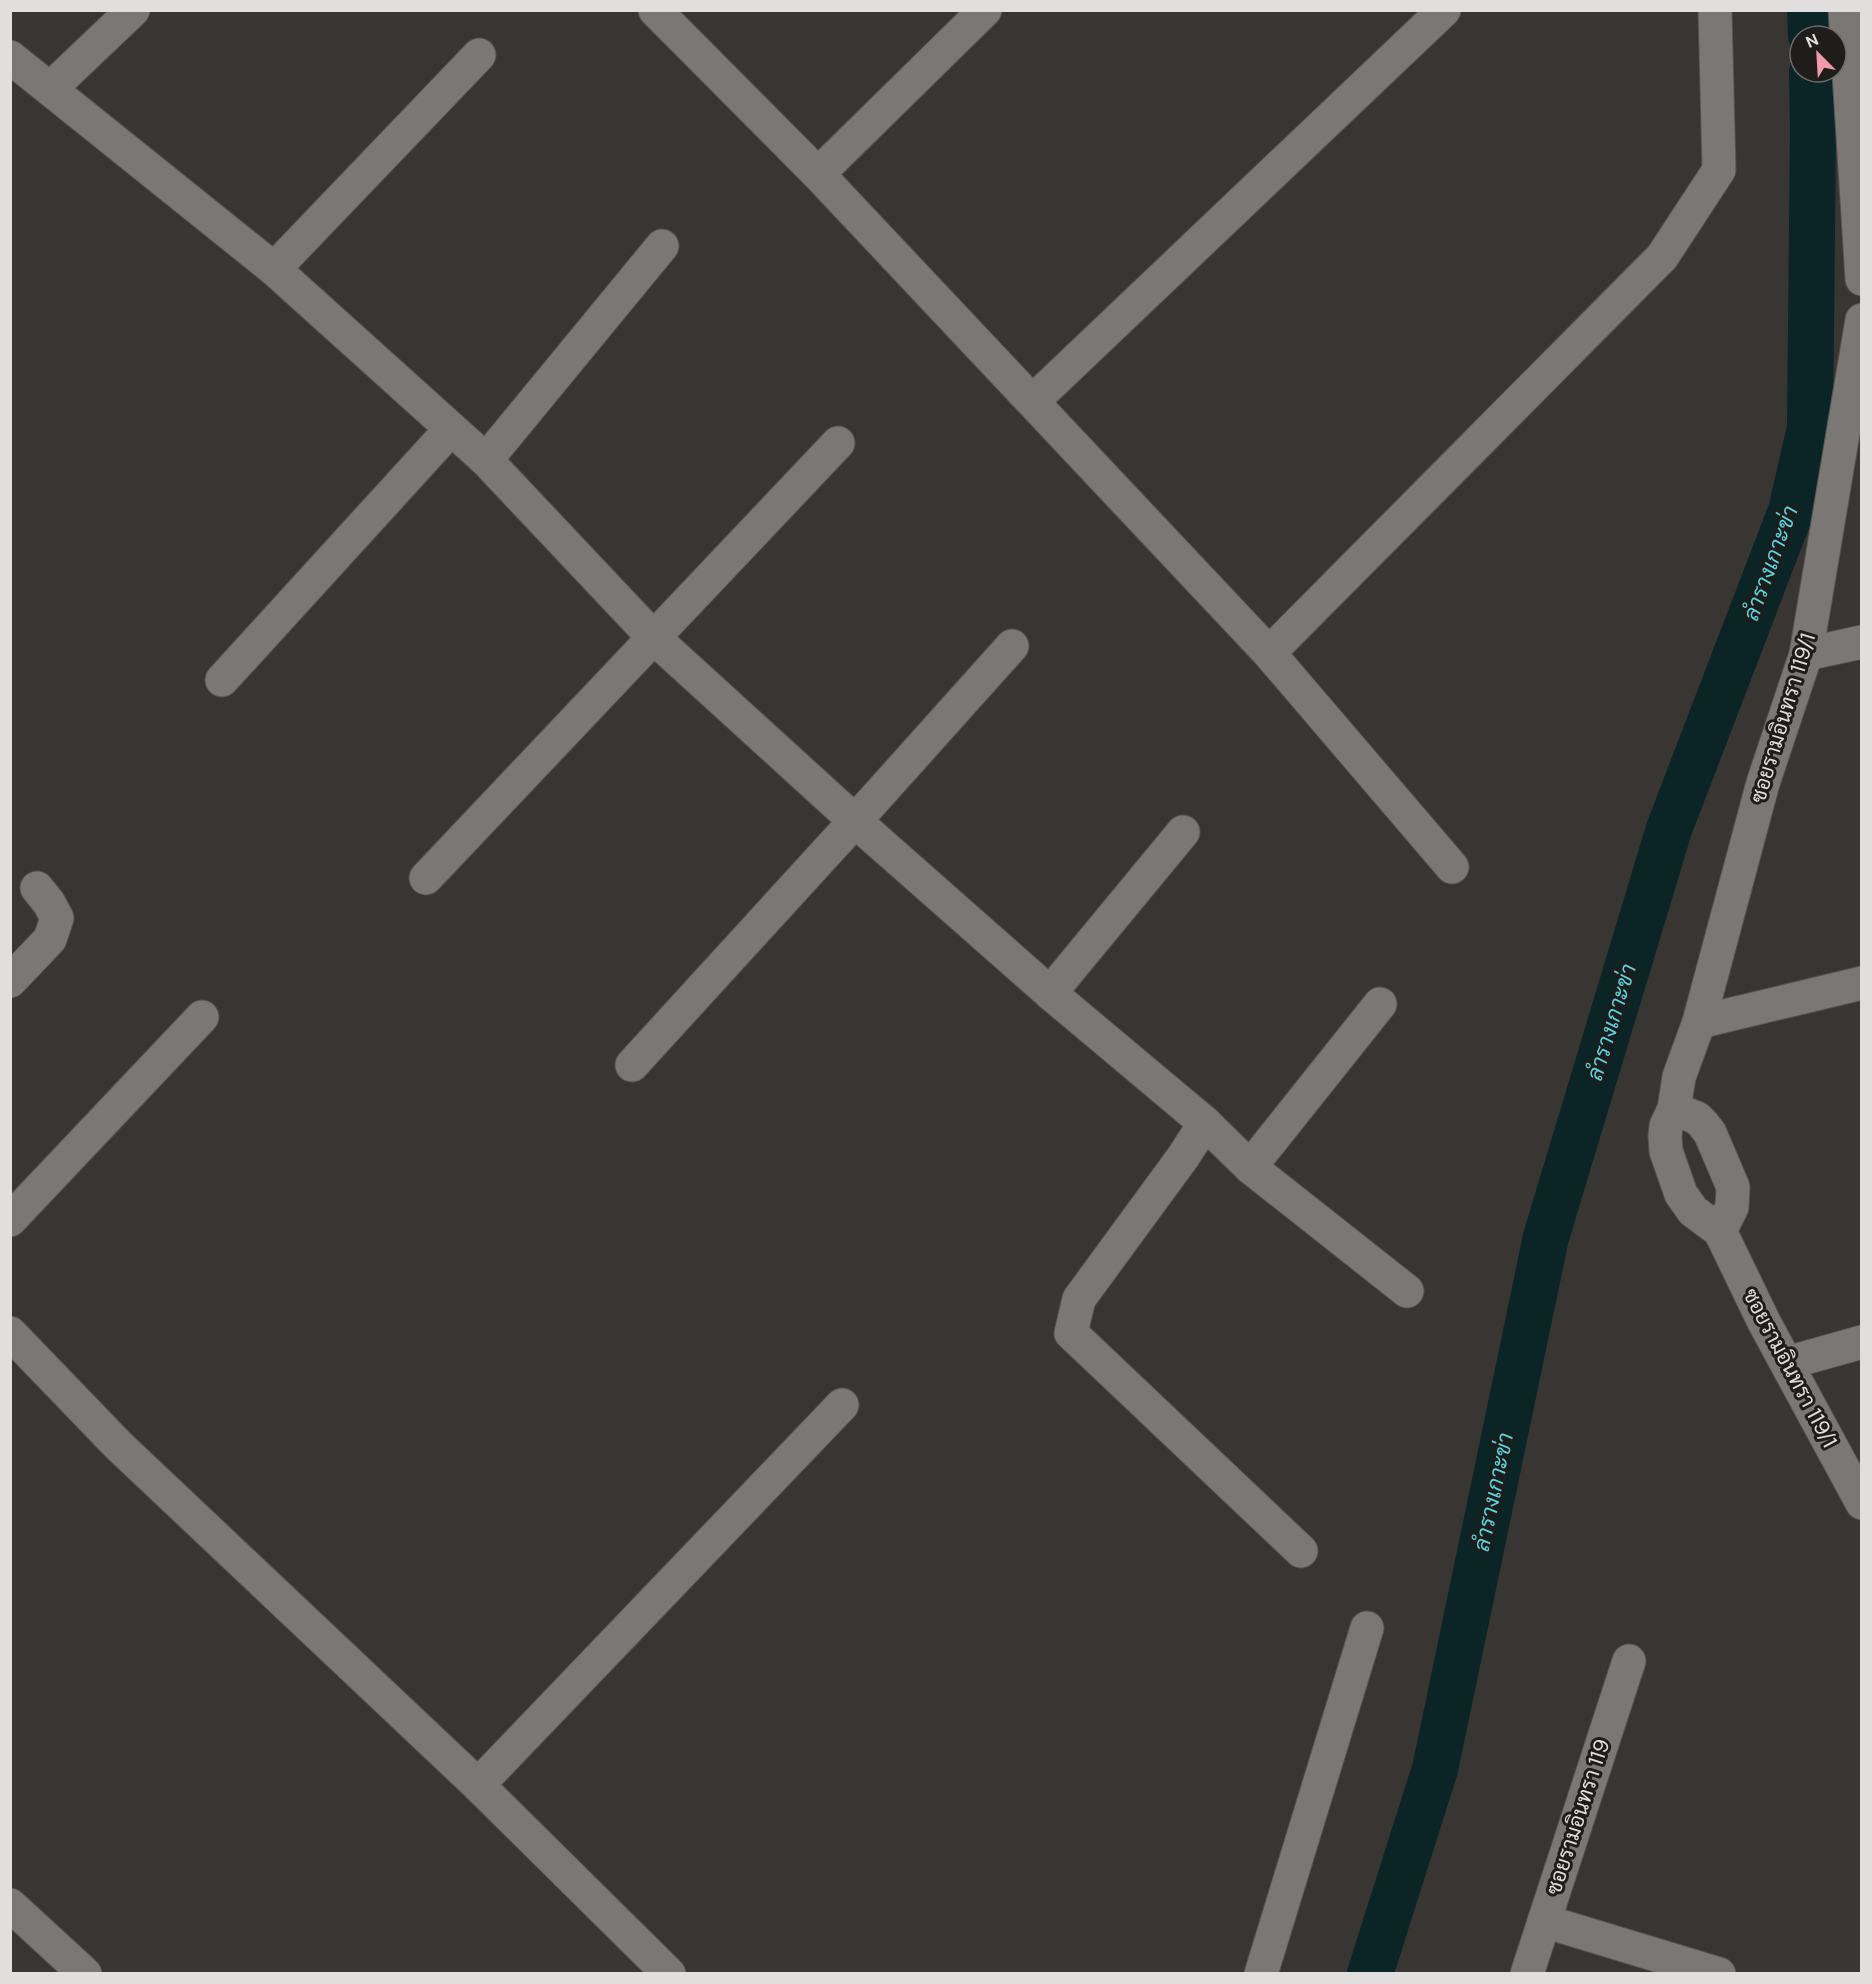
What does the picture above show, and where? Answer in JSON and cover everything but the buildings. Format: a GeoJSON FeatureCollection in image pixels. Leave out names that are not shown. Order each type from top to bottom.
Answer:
{"type":"FeatureCollection","features":[{"type":"Feature","properties":{"kind":"street"},"geometry":{"type":"LineString","coordinates":[[50,89],[134,10]]}},
{"type":"Feature","properties":{"kind":"street"},"geometry":{"type":"LineString","coordinates":[[655,10],[818,174],[1269,653],[1452,867]]}},
{"type":"Feature","properties":{"kind":"street"},"geometry":{"type":"LineString","coordinates":[[818,174],[986,10]]}},
{"type":"Feature","properties":{"kind":"street"},"geometry":{"type":"LineString","coordinates":[[1033,401],[1444,10]]}},
{"type":"Feature","properties":{"kind":"street"},"geometry":{"type":"LineString","coordinates":[[1269,653],[1662,258],[1719,170],[1715,10]]}},
{"type":"Feature","properties":{"kind":"street"},"geometry":{"type":"LineString","coordinates":[[1845,10],[1862,279]]}},
{"type":"Feature","properties":{"kind":"street"},"geometry":{"type":"LineString","coordinates":[[274,269],[479,55]]}},
{"type":"Feature","properties":{"kind":"street"},"geometry":{"type":"LineString","coordinates":[[10,57],[274,269],[486,460],[653,637],[855,821],[1050,993],[1205,1123],[1250,1167],[1407,1291]]}},
{"type":"Feature","properties":{"kind":"street"},"geometry":{"type":"LineString","coordinates":[[486,460],[662,246]]}},
{"type":"Feature","properties":{"kind":"street","name":"ซอยรามอินทรา 119/1"},"geometry":{"type":"LineString","coordinates":[[1862,320],[1806,654],[1763,783],[1699,1022],[1679,1077],[1674,1109],[1666,1126],[1666,1151],[1681,1194],[1693,1211],[1720,1231],[1786,1363],[1862,1503]]}},
{"type":"Feature","properties":{"kind":"street"},"geometry":{"type":"LineString","coordinates":[[222,680],[451,429]]}},
{"type":"Feature","properties":{"kind":"street"},"geometry":{"type":"LineString","coordinates":[[426,878],[838,443]]}},
{"type":"Feature","properties":{"kind":"street"},"geometry":{"type":"LineString","coordinates":[[1806,654],[1862,642]]}},
{"type":"Feature","properties":{"kind":"street"},"geometry":{"type":"LineString","coordinates":[[632,1065],[1012,646]]}},
{"type":"Feature","properties":{"kind":"street"},"geometry":{"type":"LineString","coordinates":[[1050,993],[1183,832]]}},
{"type":"Feature","properties":{"kind":"street"},"geometry":{"type":"LineString","coordinates":[[10,981],[50,939],[57,918],[37,888]]}},
{"type":"Feature","properties":{"kind":"street"},"geometry":{"type":"LineString","coordinates":[[1699,1022],[1862,983]]}},
{"type":"Feature","properties":{"kind":"street"},"geometry":{"type":"LineString","coordinates":[[1250,1167],[1380,1004]]}},
{"type":"Feature","properties":{"kind":"street"},"geometry":{"type":"LineString","coordinates":[[10,1220],[202,1017]]}},
{"type":"Feature","properties":{"kind":"street"},"geometry":{"type":"LineString","coordinates":[[1674,1109],[1696,1118],[1710,1133],[1733,1187],[1732,1207],[1720,1231]]}},
{"type":"Feature","properties":{"kind":"street"},"geometry":{"type":"LineString","coordinates":[[1205,1123],[1183,1157],[1079,1299],[1071,1333],[1300,1551]]}},
{"type":"Feature","properties":{"kind":"street"},"geometry":{"type":"LineString","coordinates":[[10,1333],[118,1445],[478,1785],[669,1974]]}},
{"type":"Feature","properties":{"kind":"street"},"geometry":{"type":"LineString","coordinates":[[1786,1363],[1862,1342]]}},
{"type":"Feature","properties":{"kind":"street"},"geometry":{"type":"LineString","coordinates":[[478,1785],[842,1406]]}},
{"type":"Feature","properties":{"kind":"street"},"geometry":{"type":"LineString","coordinates":[[1261,1974],[1367,1628]]}},
{"type":"Feature","properties":{"kind":"street","name":"ซอยรามอินทรา 119"},"geometry":{"type":"LineString","coordinates":[[1527,1974],[1629,1661]]}},
{"type":"Feature","properties":{"kind":"street"},"geometry":{"type":"LineString","coordinates":[[10,1905],[85,1974]]}},
{"type":"Feature","properties":{"kind":"street"},"geometry":{"type":"LineString","coordinates":[[1544,1921],[1719,1974]]}},
{"type":"Feature","properties":{"kind":"waterway","name":"ลำรางเกาะข่า"},"geometry":{"type":"LineString","coordinates":[[1810,10],[1811,24]]}},
{"type":"Feature","properties":{"kind":"waterway","name":"ลำรางเกาะข่า"},"geometry":{"type":"LineString","coordinates":[[1370,1974],[1435,1769],[1546,1237],[1669,829],[1791,511],[1810,428],[1812,84]]}}]}
